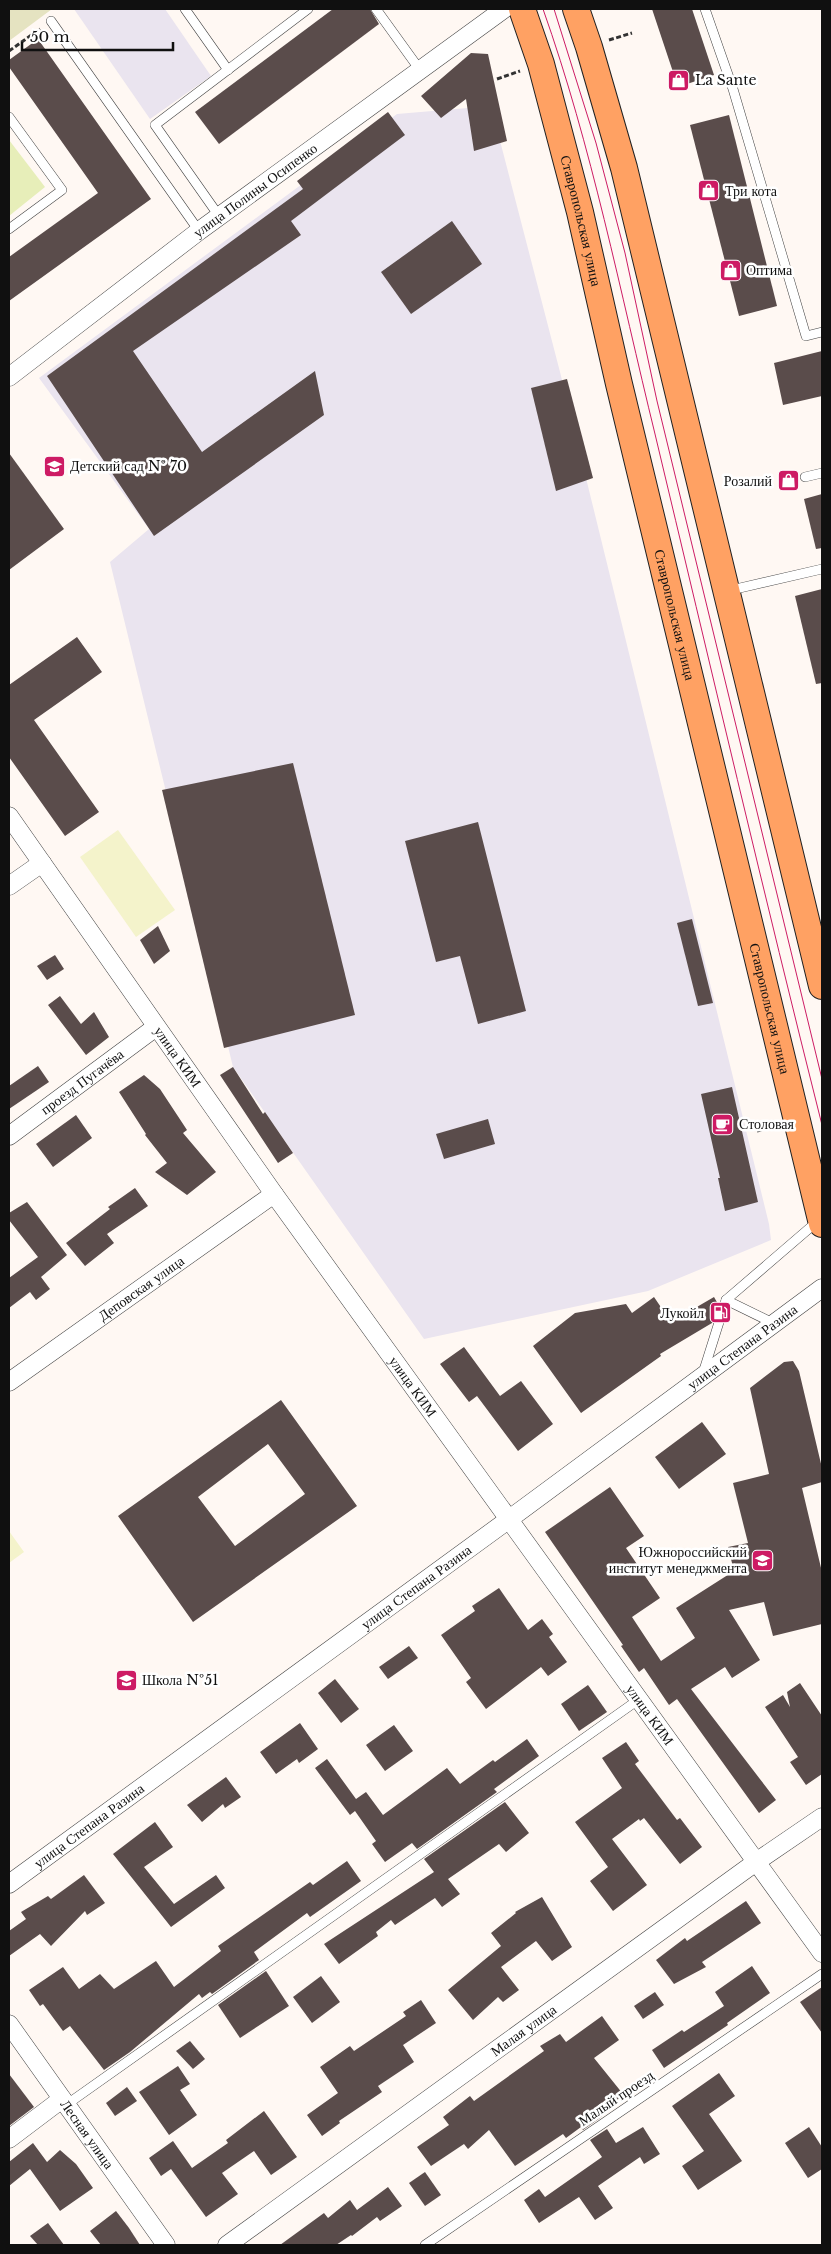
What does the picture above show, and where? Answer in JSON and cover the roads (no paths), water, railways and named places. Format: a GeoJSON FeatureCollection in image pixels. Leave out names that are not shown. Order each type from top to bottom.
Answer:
{"type":"FeatureCollection","features":[{"type":"Feature","properties":{"kind":"main road","name":"Ставропольская улица"},"geometry":{"type":"LineString","coordinates":[[522,9],[541,64],[580,212],[619,384],[821,1221]]}},
{"type":"Feature","properties":{"kind":"main road"},"geometry":{"type":"LineString","coordinates":[[576,9],[624,168],[822,986]]}},
{"type":"Feature","properties":{"kind":"street","name":"улица Полины Осипенко"},"geometry":{"type":"LineString","coordinates":[[9,377],[199,230],[504,9]]}},
{"type":"Feature","properties":{"kind":"street","name":"улица КИМ"},"geometry":{"type":"LineString","coordinates":[[9,816],[274,1194],[822,1953]]}},
{"type":"Feature","properties":{"kind":"street"},"geometry":{"type":"LineString","coordinates":[[9,886],[42,863]]}},
{"type":"Feature","properties":{"kind":"street","name":"проезд Пугачёва"},"geometry":{"type":"LineString","coordinates":[[9,1136],[156,1027]]}},
{"type":"Feature","properties":{"kind":"street","name":"Деповская улица"},"geometry":{"type":"LineString","coordinates":[[9,1382],[274,1194]]}},
{"type":"Feature","properties":{"kind":"street","name":"улица Степана Разина"},"geometry":{"type":"LineString","coordinates":[[9,1884],[822,1288]]}},
{"type":"Feature","properties":{"kind":"street","name":"Малая улица"},"geometry":{"type":"LineString","coordinates":[[227,2245],[756,1862],[822,1817]]}},
{"type":"Feature","properties":{"kind":"street","name":"Лесная улица"},"geometry":{"type":"LineString","coordinates":[[9,2024],[166,2245]]}},
{"type":"Feature","properties":{"kind":"street"},"geometry":{"type":"LineString","coordinates":[[9,2139],[64,2102]]}},
{"type":"Feature","properties":{"kind":"lane"},"geometry":{"type":"LineString","coordinates":[[185,9],[228,70]]}},
{"type":"Feature","properties":{"kind":"lane"},"geometry":{"type":"LineString","coordinates":[[219,216],[155,125],[308,9]]}},
{"type":"Feature","properties":{"kind":"lane"},"geometry":{"type":"LineString","coordinates":[[376,9],[420,70]]}},
{"type":"Feature","properties":{"kind":"lane"},"geometry":{"type":"LineString","coordinates":[[705,9],[733,89],[806,336],[822,332]]}},
{"type":"Feature","properties":{"kind":"lane"},"geometry":{"type":"LineString","coordinates":[[51,21],[199,230]]}},
{"type":"Feature","properties":{"kind":"lane"},"geometry":{"type":"LineString","coordinates":[[9,117],[62,190],[9,229]]}},
{"type":"Feature","properties":{"kind":"lane"},"geometry":{"type":"LineString","coordinates":[[806,477],[822,473]]}},
{"type":"Feature","properties":{"kind":"lane"},"geometry":{"type":"LineString","coordinates":[[726,591],[822,569]]}},
{"type":"Feature","properties":{"kind":"lane"},"geometry":{"type":"LineString","coordinates":[[703,1376],[726,1300],[821,1221]]}},
{"type":"Feature","properties":{"kind":"lane"},"geometry":{"type":"LineString","coordinates":[[726,1300],[773,1323]]}},
{"type":"Feature","properties":{"kind":"lane"},"geometry":{"type":"LineString","coordinates":[[64,2102],[638,1700]]}},
{"type":"Feature","properties":{"kind":"lane","name":"Малый проезд"},"geometry":{"type":"LineString","coordinates":[[425,2245],[822,1974]]}},
{"type":"Feature","properties":{"kind":"tram line"},"geometry":{"type":"LineString","coordinates":[[543,9],[591,166],[737,780],[822,1125]]}},
{"type":"Feature","properties":{"kind":"tram line"},"geometry":{"type":"LineString","coordinates":[[554,9],[596,143],[625,253],[657,401],[822,1079]]}},
{"type":"Feature","properties":{"kind":"place","name":"La Sante"},"geometry":{"type":"Point","coordinates":[679,80]}},
{"type":"Feature","properties":{"kind":"place","name":"Три кота"},"geometry":{"type":"Point","coordinates":[709,191]}},
{"type":"Feature","properties":{"kind":"place","name":"Оптима"},"geometry":{"type":"Point","coordinates":[730,270]}},
{"type":"Feature","properties":{"kind":"place","name":"Детский сад № 70"},"geometry":{"type":"Point","coordinates":[54,466]}},
{"type":"Feature","properties":{"kind":"place","name":"Розалий"},"geometry":{"type":"Point","coordinates":[788,481]}},
{"type":"Feature","properties":{"kind":"place","name":"Столовая"},"geometry":{"type":"Point","coordinates":[723,1124]}},
{"type":"Feature","properties":{"kind":"place","name":"Лукойл"},"geometry":{"type":"Point","coordinates":[720,1313]}},
{"type":"Feature","properties":{"kind":"place","name":"Южнороссийский институт менеджмента"},"geometry":{"type":"Point","coordinates":[763,1560]}},
{"type":"Feature","properties":{"kind":"place","name":"Школа №51"},"geometry":{"type":"Point","coordinates":[126,1680]}}]}
